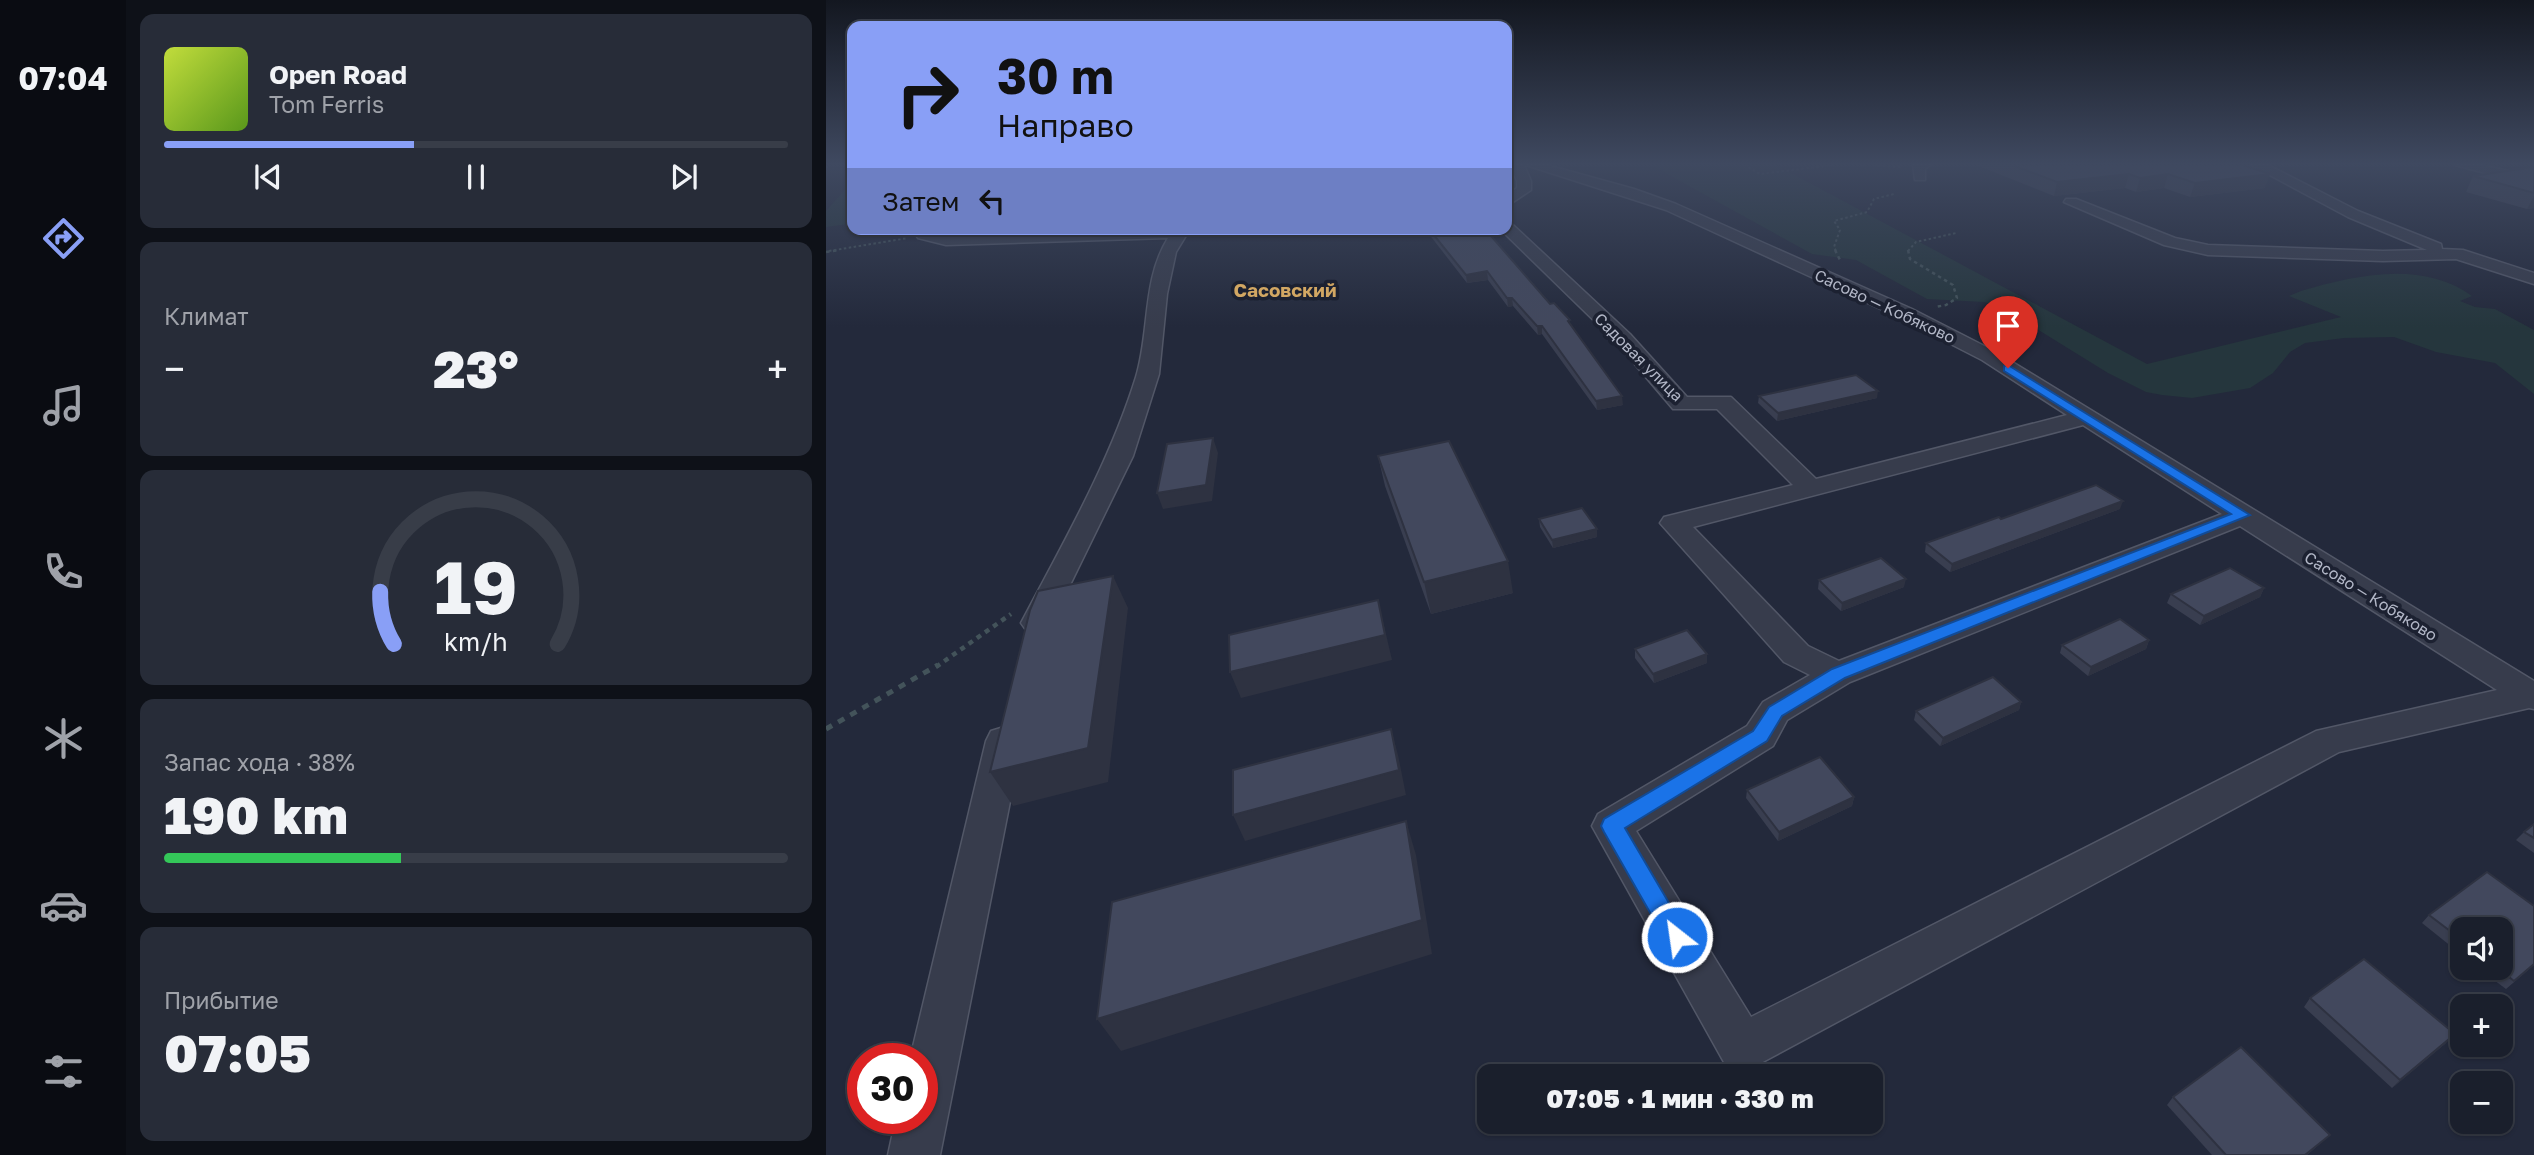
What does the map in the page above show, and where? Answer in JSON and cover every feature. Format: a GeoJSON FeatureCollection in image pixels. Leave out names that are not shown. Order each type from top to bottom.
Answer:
{"type":"FeatureCollection","features":[{"type":"Feature","properties":{"kind":"street","name":"Сасово — Кобяково"},"geometry":{"type":"LineString","coordinates":[[1695,219],[1905,313],[1989,356],[2532,696]]}},
{"type":"Feature","properties":{"kind":"street"},"geometry":{"type":"LineString","coordinates":[[2113,219],[2170,242],[2208,250],[2383,256],[2508,255]]}},
{"type":"Feature","properties":{"kind":"street"},"geometry":{"type":"LineString","coordinates":[[2364,219],[2404,237],[2534,279]]}},
{"type":"Feature","properties":{"kind":"street","name":"Садовая улица"},"geometry":{"type":"LineString","coordinates":[[1512,233],[1623,338],[1681,404],[1723,402],[1811,488]]}},
{"type":"Feature","properties":{"kind":"street"},"geometry":{"type":"LineString","coordinates":[[934,235],[946,240],[1148,235]]}},
{"type":"Feature","properties":{"kind":"street"},"geometry":{"type":"LineString","coordinates":[[1029,648],[1036,624],[1121,456],[1148,374],[1158,294],[1166,263],[1179,235]]}},
{"type":"Feature","properties":{"kind":"street"},"geometry":{"type":"LineString","coordinates":[[1838,674],[1796,654],[1674,523],[2087,417]]}},
{"type":"Feature","properties":{"kind":"street"},"geometry":{"type":"LineString","coordinates":[[2243,515],[1838,674],[1775,711],[1760,736],[1612,826],[1742,1047],[2329,741],[2532,696]]}},
{"type":"Feature","properties":{"kind":"street"},"geometry":{"type":"LineString","coordinates":[[938,1044],[1011,710]]}},
{"type":"Feature","properties":{"kind":"street"},"geometry":{"type":"LineString","coordinates":[[914,1155],[918,1134]]}},
{"type":"Feature","properties":{"kind":"path"},"geometry":{"type":"LineString","coordinates":[[1841,219],[1833,221],[1840,230],[1834,247],[1847,279],[1844,286]]}},
{"type":"Feature","properties":{"kind":"path"},"geometry":{"type":"LineString","coordinates":[[1905,313],[1946,305],[1957,298],[1953,285],[1910,259],[1908,250],[1916,242],[1956,233]]}},
{"type":"Feature","properties":{"kind":"path"},"geometry":{"type":"LineString","coordinates":[[826,252],[911,235]]}},
{"type":"Feature","properties":{"kind":"path"},"geometry":{"type":"LineString","coordinates":[[826,729],[878,704],[953,658],[1015,610]]}},
{"type":"Feature","properties":{"kind":"shaded area"},"geometry":{"type":"Polygon","coordinates":[[[826,219],[847,219],[847,224],[826,227],[826,219]]]}},
{"type":"Feature","properties":{"kind":"shaded area"},"geometry":{"type":"Polygon","coordinates":[[[1749,219],[1876,219],[2147,364],[2341,317],[2289,296],[2301,291],[2366,276],[2410,274],[2432,278],[2453,285],[2472,296],[2460,301],[2475,307],[2495,309],[2534,330],[2534,394],[2495,363],[2436,352],[2394,337],[2344,338],[2305,343],[2290,352],[2273,373],[2250,388],[2192,398],[2146,392],[2108,373],[2001,307],[1984,302],[1927,299],[1856,260],[1812,254],[1749,219]]]}},
{"type":"Feature","properties":{"kind":"building"},"geometry":{"type":"Polygon","coordinates":[[[1434,235],[1490,235],[1550,304],[1554,303],[1570,320],[1568,321],[1622,396],[1596,401],[1542,326],[1537,326],[1512,298],[1507,298],[1487,271],[1466,275],[1434,235]]]}},
{"type":"Feature","properties":{"kind":"building"},"geometry":{"type":"Polygon","coordinates":[[[1856,375],[1878,391],[1778,413],[1759,396],[1856,375]]]}},
{"type":"Feature","properties":{"kind":"building"},"geometry":{"type":"Polygon","coordinates":[[[1213,438],[1206,485],[1157,493],[1167,444],[1213,438]]]}},
{"type":"Feature","properties":{"kind":"building"},"geometry":{"type":"Polygon","coordinates":[[[1449,441],[1508,561],[1424,582],[1378,456],[1449,441]]]}},
{"type":"Feature","properties":{"kind":"building"},"geometry":{"type":"Polygon","coordinates":[[[2096,485],[2123,501],[1952,564],[1926,543],[1999,517],[2001,519],[2096,485]]]}},
{"type":"Feature","properties":{"kind":"building"},"geometry":{"type":"Polygon","coordinates":[[[1582,508],[1597,529],[1552,540],[1539,519],[1582,508]]]}},
{"type":"Feature","properties":{"kind":"building"},"geometry":{"type":"Polygon","coordinates":[[[1881,558],[1906,579],[1842,603],[1819,580],[1881,558]]]}},
{"type":"Feature","properties":{"kind":"building"},"geometry":{"type":"Polygon","coordinates":[[[2230,568],[2264,588],[2204,616],[2171,594],[2230,568]]]}},
{"type":"Feature","properties":{"kind":"building"},"geometry":{"type":"Polygon","coordinates":[[[1113,576],[1088,748],[990,772],[1030,610],[1038,591],[1113,576]]]}},
{"type":"Feature","properties":{"kind":"building"},"geometry":{"type":"Polygon","coordinates":[[[1378,600],[1385,635],[1230,672],[1229,635],[1378,600]]]}},
{"type":"Feature","properties":{"kind":"building"},"geometry":{"type":"Polygon","coordinates":[[[2120,619],[2149,640],[2091,667],[2062,645],[2120,619]]]}},
{"type":"Feature","properties":{"kind":"building"},"geometry":{"type":"Polygon","coordinates":[[[1687,630],[1707,654],[1653,674],[1635,649],[1687,630]]]}},
{"type":"Feature","properties":{"kind":"building"},"geometry":{"type":"Polygon","coordinates":[[[1993,677],[2021,702],[1943,738],[1916,711],[1993,677]]]}},
{"type":"Feature","properties":{"kind":"building"},"geometry":{"type":"Polygon","coordinates":[[[1391,729],[1399,770],[1233,815],[1233,770],[1391,729]]]}},
{"type":"Feature","properties":{"kind":"building"},"geometry":{"type":"Polygon","coordinates":[[[1820,757],[1854,797],[1779,832],[1747,790],[1820,757]]]}},
{"type":"Feature","properties":{"kind":"building"},"geometry":{"type":"Polygon","coordinates":[[[1406,821],[1422,920],[1097,1019],[1112,902],[1406,821]]]}},
{"type":"Feature","properties":{"kind":"building"},"geometry":{"type":"Polygon","coordinates":[[[2534,824],[2534,838],[2524,832],[2534,824]]]}},
{"type":"Feature","properties":{"kind":"building"},"geometry":{"type":"Polygon","coordinates":[[[2487,872],[2534,906],[2534,964],[2513,980],[2513,917],[2450,917],[2450,931],[2429,915],[2487,872]]]}},
{"type":"Feature","properties":{"kind":"building"},"geometry":{"type":"Polygon","coordinates":[[[2364,959],[2450,1030],[2450,1038],[2400,1080],[2310,998],[2364,959]]]}},
{"type":"Feature","properties":{"kind":"building"},"geometry":{"type":"Polygon","coordinates":[[[2241,1047],[2330,1135],[2305,1155],[2226,1155],[2173,1097],[2241,1047]]]}},
{"type":"Feature","properties":{"kind":"district","name":"Сасовский"},"geometry":{"type":"Point","coordinates":[1285,289]}},
{"type":"Feature","properties":{"kind":"route"},"geometry":{"type":"LineString","coordinates":[[1677,937],[1612,826],[1760,736],[1775,711],[1838,674],[2243,515],[2008,368]]}}]}
